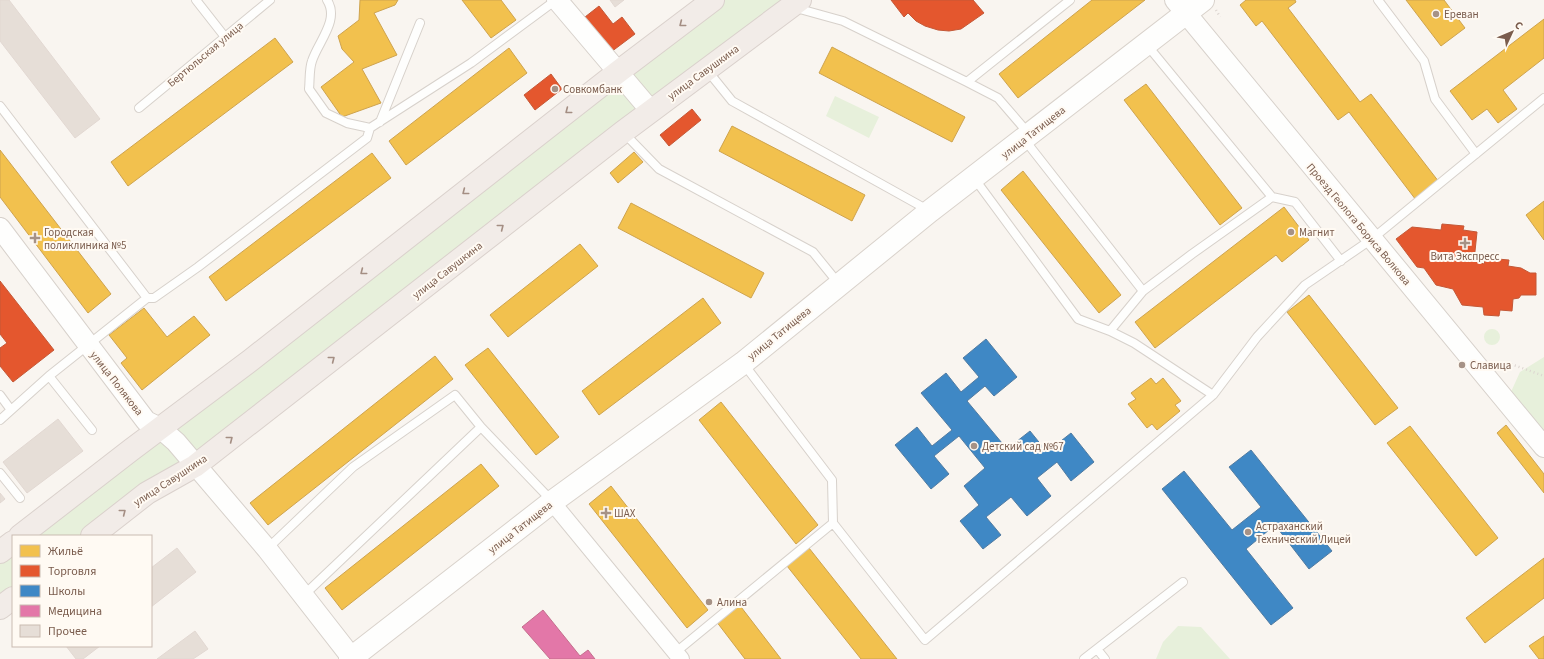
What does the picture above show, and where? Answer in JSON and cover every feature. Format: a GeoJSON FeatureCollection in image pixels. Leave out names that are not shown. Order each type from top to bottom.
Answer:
{"type":"FeatureCollection","features":[{"type":"Feature","properties":{"kind":"highway"},"geometry":{"type":"LineString","coordinates":[[21,535],[251,360],[618,72],[713,0]]}},
{"type":"Feature","properties":{"kind":"highway","name":"улица Савушкина"},"geometry":{"type":"LineString","coordinates":[[93,535],[147,493],[195,466],[623,132],[795,3]]}},
{"type":"Feature","properties":{"kind":"highway"},"geometry":{"type":"LineString","coordinates":[[0,552],[12,543]]}},
{"type":"Feature","properties":{"kind":"highway"},"geometry":{"type":"LineString","coordinates":[[0,608],[12,599]]}},
{"type":"Feature","properties":{"kind":"main road","name":"улица Татищева"},"geometry":{"type":"LineString","coordinates":[[351,658],[552,502],[743,363],[930,211],[1146,44],[1181,7],[1204,0]]}},
{"type":"Feature","properties":{"kind":"street"},"geometry":{"type":"LineString","coordinates":[[556,0],[651,111]]}},
{"type":"Feature","properties":{"kind":"street","name":"Проезд Геолога Бориса Волкова"},"geometry":{"type":"LineString","coordinates":[[1181,7],[1544,447]]}},
{"type":"Feature","properties":{"kind":"street","name":"улица Полякова"},"geometry":{"type":"LineString","coordinates":[[0,228],[146,421],[160,428],[176,442],[267,550],[351,658]]}},
{"type":"Feature","properties":{"kind":"street"},"geometry":{"type":"LineString","coordinates":[[552,502],[678,656]]}},
{"type":"Feature","properties":{"kind":"lane"},"geometry":{"type":"LineString","coordinates":[[196,0],[225,37]]}},
{"type":"Feature","properties":{"kind":"lane","name":"Бертюльская улица"},"geometry":{"type":"LineString","coordinates":[[139,108],[270,0]]}},
{"type":"Feature","properties":{"kind":"lane"},"geometry":{"type":"LineString","coordinates":[[327,0],[331,18],[322,43],[312,61],[309,89],[326,113],[347,123],[370,128]]}},
{"type":"Feature","properties":{"kind":"lane"},"geometry":{"type":"LineString","coordinates":[[0,420],[49,376],[147,298],[154,298],[198,267],[367,138],[370,128],[471,63],[556,0]]}},
{"type":"Feature","properties":{"kind":"lane"},"geometry":{"type":"LineString","coordinates":[[967,82],[1070,0]]}},
{"type":"Feature","properties":{"kind":"lane"},"geometry":{"type":"LineString","coordinates":[[1378,0],[1424,61],[1435,99],[1476,154]]}},
{"type":"Feature","properties":{"kind":"lane"},"geometry":{"type":"LineString","coordinates":[[795,3],[843,21],[998,98],[1143,291]]}},
{"type":"Feature","properties":{"kind":"lane"},"geometry":{"type":"LineString","coordinates":[[380,122],[420,23]]}},
{"type":"Feature","properties":{"kind":"lane"},"geometry":{"type":"LineString","coordinates":[[1146,44],[1272,197],[1295,202],[1341,261]]}},
{"type":"Feature","properties":{"kind":"lane"},"geometry":{"type":"LineString","coordinates":[[707,70],[732,102],[930,211]]}},
{"type":"Feature","properties":{"kind":"lane"},"geometry":{"type":"LineString","coordinates":[[743,363],[832,480],[833,523],[926,640],[1213,394],[1257,337],[1305,285],[1372,240],[1544,98]]}},
{"type":"Feature","properties":{"kind":"lane"},"geometry":{"type":"LineString","coordinates":[[0,106],[147,298]]}},
{"type":"Feature","properties":{"kind":"lane"},"geometry":{"type":"LineString","coordinates":[[623,132],[659,169],[814,252],[839,284]]}},
{"type":"Feature","properties":{"kind":"lane"},"geometry":{"type":"LineString","coordinates":[[974,178],[1078,319],[1110,330],[1134,343],[1213,394]]}},
{"type":"Feature","properties":{"kind":"lane"},"geometry":{"type":"LineString","coordinates":[[1110,330],[1143,291],[1272,197]]}},
{"type":"Feature","properties":{"kind":"lane"},"geometry":{"type":"LineString","coordinates":[[49,376],[92,430]]}},
{"type":"Feature","properties":{"kind":"lane"},"geometry":{"type":"LineString","coordinates":[[0,395],[11,410]]}},
{"type":"Feature","properties":{"kind":"lane"},"geometry":{"type":"LineString","coordinates":[[267,550],[353,467],[455,395],[481,427],[552,502]]}},
{"type":"Feature","properties":{"kind":"lane"},"geometry":{"type":"LineString","coordinates":[[303,596],[481,427]]}},
{"type":"Feature","properties":{"kind":"lane"},"geometry":{"type":"LineString","coordinates":[[0,473],[20,498]]}},
{"type":"Feature","properties":{"kind":"lane"},"geometry":{"type":"LineString","coordinates":[[678,656],[833,523]]}},
{"type":"Feature","properties":{"kind":"lane"},"geometry":{"type":"LineString","coordinates":[[1084,659],[1183,582]]}},
{"type":"Feature","properties":{"kind":"lane"},"geometry":{"type":"LineString","coordinates":[[1097,649],[1105,659]]}},
{"type":"Feature","properties":{"kind":"path"},"geometry":{"type":"LineString","coordinates":[[1511,364],[1544,376]]}},
{"type":"Feature","properties":{"kind":"green space"},"geometry":{"type":"Polygon","coordinates":[[[713,0],[799,0],[93,535],[21,535],[713,0]]]}},
{"type":"Feature","properties":{"kind":"green space"},"geometry":{"type":"Polygon","coordinates":[[[835,96],[879,117],[869,138],[826,116],[835,96]]]}},
{"type":"Feature","properties":{"kind":"green space"},"geometry":{"type":"Polygon","coordinates":[[[1489,329],[1495,329],[1500,334],[1498,343],[1495,345],[1489,345],[1484,340],[1484,334],[1489,329]]]}},
{"type":"Feature","properties":{"kind":"green space"},"geometry":{"type":"Polygon","coordinates":[[[1544,357],[1544,437],[1510,394],[1520,372],[1544,357]]]}},
{"type":"Feature","properties":{"kind":"green space"},"geometry":{"type":"Polygon","coordinates":[[[12,543],[12,599],[0,608],[0,552],[12,543]]]}},
{"type":"Feature","properties":{"kind":"green space"},"geometry":{"type":"Polygon","coordinates":[[[1178,626],[1201,627],[1230,659],[1156,659],[1163,642],[1178,626]]]}},
{"type":"Feature","properties":{"kind":"building: Жильё"},"geometry":{"type":"Polygon","coordinates":[[[360,0],[398,0],[395,5],[374,13],[397,55],[362,69],[381,103],[342,117],[321,87],[354,62],[342,49],[338,36],[359,20],[360,0]]]}},
{"type":"Feature","properties":{"kind":"building: Жильё"},"geometry":{"type":"Polygon","coordinates":[[[462,0],[501,0],[516,20],[491,38],[462,0]]]}},
{"type":"Feature","properties":{"kind":"building: Жильё"},"geometry":{"type":"Polygon","coordinates":[[[1092,0],[1145,0],[1018,98],[999,74],[1092,0]]]}},
{"type":"Feature","properties":{"kind":"building: Жильё"},"geometry":{"type":"Polygon","coordinates":[[[1246,0],[1295,0],[1296,2],[1288,8],[1360,102],[1371,94],[1439,182],[1416,200],[1349,112],[1338,120],[1262,21],[1256,26],[1240,5],[1246,0]]]}},
{"type":"Feature","properties":{"kind":"building: Жильё","name":"Ереван"},"geometry":{"type":"Polygon","coordinates":[[[1406,0],[1444,0],[1465,28],[1441,46],[1406,0]]]}},
{"type":"Feature","properties":{"kind":"building: Жильё"},"geometry":{"type":"Polygon","coordinates":[[[1544,19],[1544,58],[1503,90],[1517,109],[1498,123],[1487,109],[1472,120],[1450,91],[1544,19]]]}},
{"type":"Feature","properties":{"kind":"building: Жильё"},"geometry":{"type":"Polygon","coordinates":[[[275,38],[293,62],[128,186],[111,162],[275,38]]]}},
{"type":"Feature","properties":{"kind":"building: Жильё"},"geometry":{"type":"Polygon","coordinates":[[[832,47],[965,117],[952,142],[819,73],[832,47]]]}},
{"type":"Feature","properties":{"kind":"building: Жильё"},"geometry":{"type":"Polygon","coordinates":[[[509,48],[527,73],[406,165],[389,141],[509,48]]]}},
{"type":"Feature","properties":{"kind":"building: Жильё"},"geometry":{"type":"Polygon","coordinates":[[[1146,84],[1242,208],[1220,225],[1124,100],[1146,84]]]}},
{"type":"Feature","properties":{"kind":"building: Жильё"},"geometry":{"type":"Polygon","coordinates":[[[732,126],[865,195],[852,221],[719,151],[732,126]]]}},
{"type":"Feature","properties":{"kind":"building: Жильё"},"geometry":{"type":"Polygon","coordinates":[[[0,150],[111,294],[88,313],[0,197],[0,150]]]}},
{"type":"Feature","properties":{"kind":"building: Жильё"},"geometry":{"type":"Polygon","coordinates":[[[634,152],[643,162],[618,183],[610,173],[634,152]]]}},
{"type":"Feature","properties":{"kind":"building: Жильё"},"geometry":{"type":"Polygon","coordinates":[[[372,153],[391,178],[226,301],[209,277],[372,153]]]}},
{"type":"Feature","properties":{"kind":"building: Жильё"},"geometry":{"type":"Polygon","coordinates":[[[1023,171],[1121,295],[1099,313],[1001,190],[1023,171]]]}},
{"type":"Feature","properties":{"kind":"building: Жильё"},"geometry":{"type":"Polygon","coordinates":[[[1544,201],[1544,240],[1526,215],[1544,201]]]}},
{"type":"Feature","properties":{"kind":"building: Жильё"},"geometry":{"type":"Polygon","coordinates":[[[631,203],[764,273],[751,298],[618,228],[631,203]]]}},
{"type":"Feature","properties":{"kind":"building: Жильё"},"geometry":{"type":"Polygon","coordinates":[[[1284,207],[1309,240],[1282,262],[1276,255],[1155,348],[1135,322],[1284,207]]]}},
{"type":"Feature","properties":{"kind":"building: Жильё"},"geometry":{"type":"Polygon","coordinates":[[[580,244],[598,266],[508,337],[490,315],[580,244]]]}},
{"type":"Feature","properties":{"kind":"building: Жильё"},"geometry":{"type":"Polygon","coordinates":[[[1309,295],[1398,408],[1375,425],[1287,312],[1309,295]]]}},
{"type":"Feature","properties":{"kind":"building: Жильё"},"geometry":{"type":"Polygon","coordinates":[[[703,298],[721,323],[599,415],[582,391],[703,298]]]}},
{"type":"Feature","properties":{"kind":"building: Жильё"},"geometry":{"type":"Polygon","coordinates":[[[144,308],[167,337],[194,316],[210,335],[142,390],[121,363],[127,358],[109,335],[144,308]]]}},
{"type":"Feature","properties":{"kind":"building: Жильё"},"geometry":{"type":"Polygon","coordinates":[[[488,348],[559,437],[536,455],[465,365],[488,348]]]}},
{"type":"Feature","properties":{"kind":"building: Жильё"},"geometry":{"type":"Polygon","coordinates":[[[435,356],[453,379],[268,525],[250,503],[435,356]]]}},
{"type":"Feature","properties":{"kind":"building: Жильё"},"geometry":{"type":"Polygon","coordinates":[[[1151,378],[1156,384],[1163,378],[1181,401],[1175,405],[1180,411],[1157,430],[1152,424],[1147,428],[1128,404],[1136,399],[1131,393],[1151,378]]]}},
{"type":"Feature","properties":{"kind":"building: Жильё"},"geometry":{"type":"Polygon","coordinates":[[[721,402],[818,525],[796,544],[699,420],[721,402]]]}},
{"type":"Feature","properties":{"kind":"building: Жильё"},"geometry":{"type":"Polygon","coordinates":[[[1506,425],[1544,474],[1544,493],[1497,433],[1506,425]]]}},
{"type":"Feature","properties":{"kind":"building: Жильё"},"geometry":{"type":"Polygon","coordinates":[[[1410,426],[1498,538],[1476,556],[1387,443],[1410,426]]]}},
{"type":"Feature","properties":{"kind":"building: Жильё"},"geometry":{"type":"Polygon","coordinates":[[[481,464],[499,486],[342,610],[325,588],[481,464]]]}},
{"type":"Feature","properties":{"kind":"building: Жильё"},"geometry":{"type":"Polygon","coordinates":[[[611,486],[708,610],[687,628],[589,504],[611,486]]]}},
{"type":"Feature","properties":{"kind":"building: Жильё"},"geometry":{"type":"Polygon","coordinates":[[[809,548],[897,659],[861,659],[787,566],[809,548]]]}},
{"type":"Feature","properties":{"kind":"building: Жильё"},"geometry":{"type":"Polygon","coordinates":[[[1544,558],[1544,598],[1485,643],[1466,618],[1544,558]]]}},
{"type":"Feature","properties":{"kind":"building: Жильё"},"geometry":{"type":"Polygon","coordinates":[[[738,603],[781,659],[745,659],[716,621],[738,603]]]}},
{"type":"Feature","properties":{"kind":"building: Жильё"},"geometry":{"type":"Polygon","coordinates":[[[1544,636],[1544,659],[1539,659],[1529,646],[1544,636]]]}},
{"type":"Feature","properties":{"kind":"building: Торговля"},"geometry":{"type":"Polygon","coordinates":[[[891,0],[973,0],[984,13],[961,29],[949,31],[938,30],[925,26],[916,21],[908,13],[904,17],[891,0]]]}},
{"type":"Feature","properties":{"kind":"building: Торговля"},"geometry":{"type":"Polygon","coordinates":[[[599,6],[613,24],[622,17],[635,34],[611,52],[585,17],[599,6]]]}},
{"type":"Feature","properties":{"kind":"building: Торговля"},"geometry":{"type":"Polygon","coordinates":[[[551,74],[562,89],[535,110],[524,95],[551,74]]]}},
{"type":"Feature","properties":{"kind":"building: Торговля"},"geometry":{"type":"Polygon","coordinates":[[[692,109],[701,120],[669,146],[660,135],[692,109]]]}},
{"type":"Feature","properties":{"kind":"building: Торговля"},"geometry":{"type":"Polygon","coordinates":[[[1442,224],[1464,226],[1463,230],[1477,232],[1474,261],[1484,264],[1486,258],[1509,260],[1508,266],[1521,268],[1530,273],[1536,273],[1536,295],[1521,295],[1519,298],[1513,299],[1512,311],[1500,310],[1499,316],[1484,315],[1483,307],[1462,305],[1453,289],[1436,285],[1424,268],[1417,267],[1396,239],[1412,227],[1441,230],[1442,224]]]}},
{"type":"Feature","properties":{"kind":"building: Торговля"},"geometry":{"type":"Polygon","coordinates":[[[0,281],[54,350],[13,382],[0,366],[0,348],[7,343],[0,334],[0,281]]]}},
{"type":"Feature","properties":{"kind":"building: Школы"},"geometry":{"type":"Polygon","coordinates":[[[986,339],[1017,377],[994,396],[985,386],[967,401],[1007,449],[1030,431],[1047,452],[1071,433],[1094,462],[1071,481],[1057,462],[1037,478],[1051,496],[1027,516],[1011,497],[986,517],[1001,535],[983,549],[960,521],[979,505],[964,486],[985,468],[959,436],[934,456],[949,474],[931,489],[895,445],[917,427],[932,446],[952,430],[921,393],[946,373],[961,392],[979,377],[963,358],[986,339]]]}},
{"type":"Feature","properties":{"kind":"building: Школы"},"geometry":{"type":"Polygon","coordinates":[[[1251,450],[1332,551],[1309,569],[1275,525],[1246,549],[1293,608],[1271,625],[1162,489],[1184,471],[1232,530],[1261,507],[1229,467],[1251,450]]]}},
{"type":"Feature","properties":{"kind":"building: Медицина"},"geometry":{"type":"Polygon","coordinates":[[[543,610],[580,656],[588,650],[595,659],[550,659],[522,627],[543,610]]]}},
{"type":"Feature","properties":{"kind":"building: Прочее"},"geometry":{"type":"Polygon","coordinates":[[[0,0],[9,0],[100,119],[75,138],[0,41],[0,0]]]}},
{"type":"Feature","properties":{"kind":"building: Прочее"},"geometry":{"type":"Polygon","coordinates":[[[610,0],[624,0],[615,7],[610,0]]]}},
{"type":"Feature","properties":{"kind":"building: Прочее"},"geometry":{"type":"Polygon","coordinates":[[[58,419],[83,451],[27,493],[3,462],[58,419]]]}},
{"type":"Feature","properties":{"kind":"building: Прочее"},"geometry":{"type":"Polygon","coordinates":[[[0,493],[5,499],[0,503],[0,493]]]}},
{"type":"Feature","properties":{"kind":"building: Прочее"},"geometry":{"type":"Polygon","coordinates":[[[177,548],[196,572],[152,606],[152,567],[177,548]]]}},
{"type":"Feature","properties":{"kind":"building: Прочее"},"geometry":{"type":"Polygon","coordinates":[[[195,631],[208,649],[193,659],[157,659],[195,631]]]}},
{"type":"Feature","properties":{"kind":"building: Прочее"},"geometry":{"type":"Polygon","coordinates":[[[67,647],[99,647],[83,659],[76,659],[67,647]]]}},
{"type":"Feature","properties":{"kind":"place","name":"Ереван"},"geometry":{"type":"Point","coordinates":[1436,14]}},
{"type":"Feature","properties":{"kind":"place","name":"Совкомбанк"},"geometry":{"type":"Point","coordinates":[555,89]}},
{"type":"Feature","properties":{"kind":"place","name":"Магнит"},"geometry":{"type":"Point","coordinates":[1291,232]}},
{"type":"Feature","properties":{"kind":"place","name":"Городская поликлиника №5"},"geometry":{"type":"Point","coordinates":[35,238]}},
{"type":"Feature","properties":{"kind":"place","name":"Вита Экспресс"},"geometry":{"type":"Point","coordinates":[1465,243]}},
{"type":"Feature","properties":{"kind":"place","name":"Славица"},"geometry":{"type":"Point","coordinates":[1462,365]}},
{"type":"Feature","properties":{"kind":"place","name":"Детский сад №67"},"geometry":{"type":"Point","coordinates":[974,446]}},
{"type":"Feature","properties":{"kind":"place","name":"ШАХ"},"geometry":{"type":"Point","coordinates":[606,513]}},
{"type":"Feature","properties":{"kind":"place","name":"Астраханский Технический Лицей"},"geometry":{"type":"Point","coordinates":[1248,532]}},
{"type":"Feature","properties":{"kind":"place","name":"Алина"},"geometry":{"type":"Point","coordinates":[709,602]}}]}
